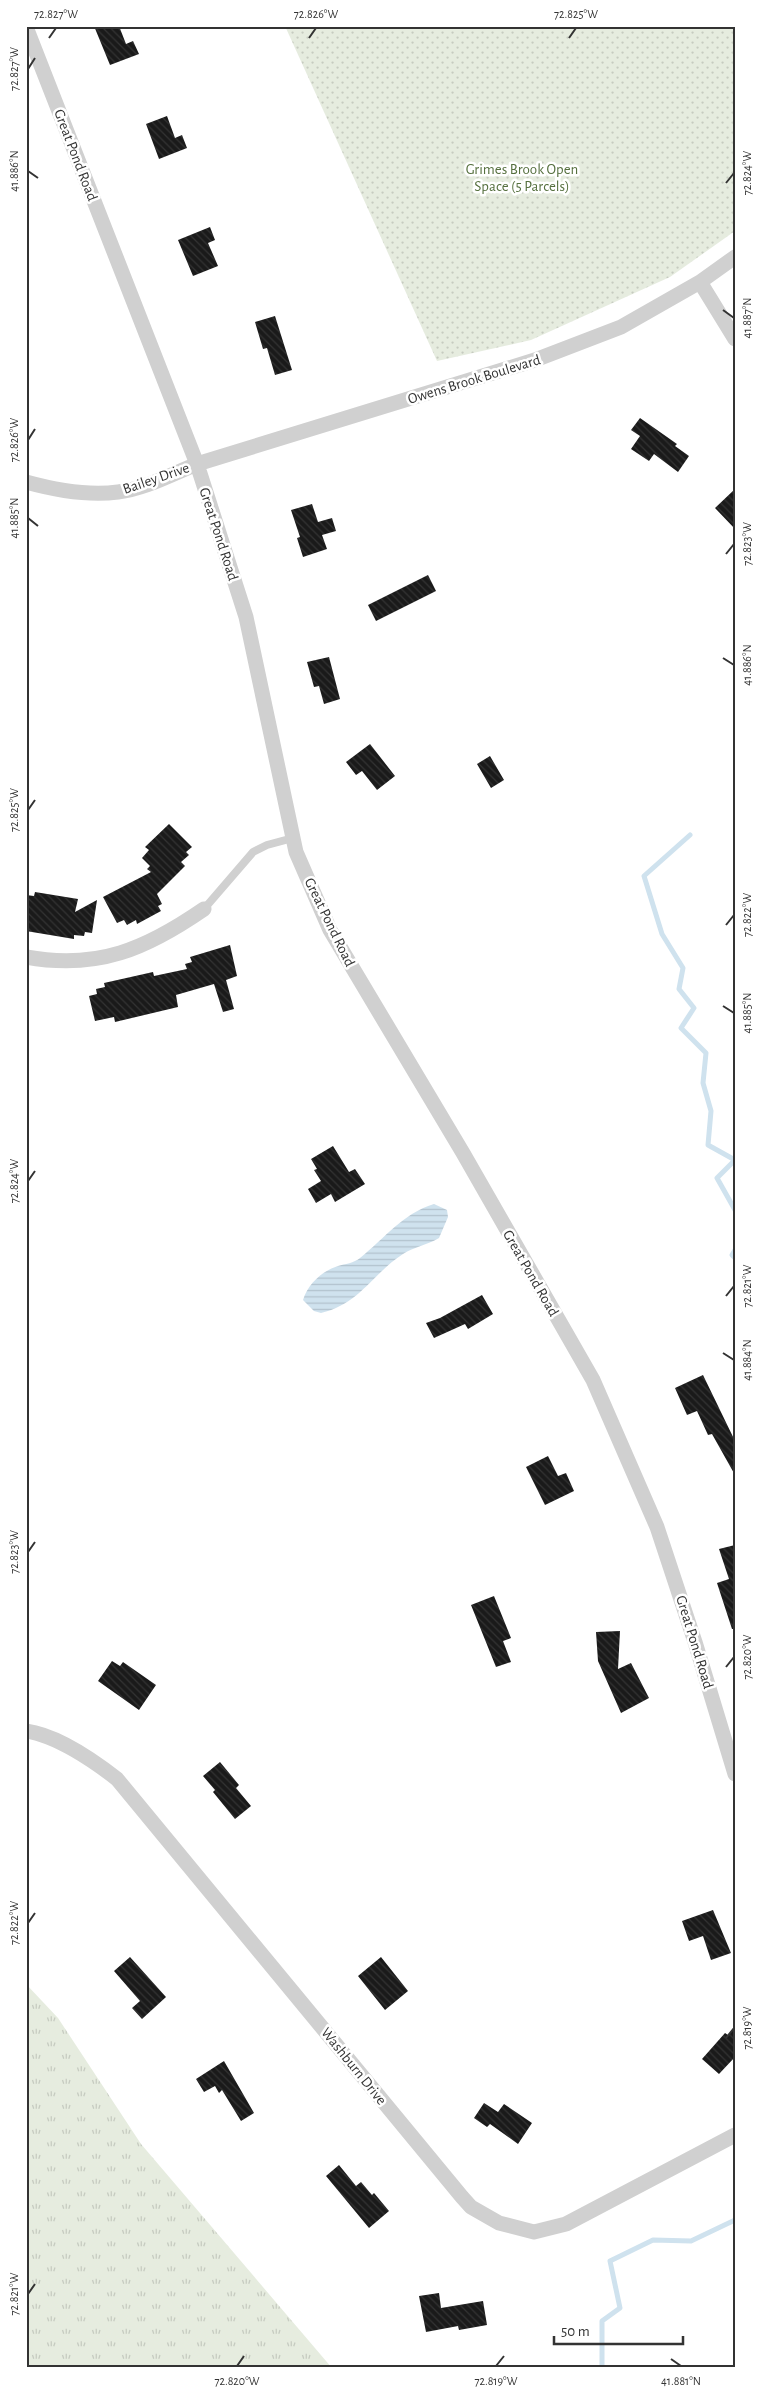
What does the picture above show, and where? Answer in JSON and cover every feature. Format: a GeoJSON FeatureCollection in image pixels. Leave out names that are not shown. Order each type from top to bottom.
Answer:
{"type":"FeatureCollection","features":[{"type":"Feature","properties":{"kind":"street","name":"Great Pond Road"},"geometry":{"type":"LineString","coordinates":[[26,27],[197,464],[246,617],[296,852],[330,930],[463,1153],[592,1380],[658,1527],[735,1774]]}},
{"type":"Feature","properties":{"kind":"street","name":"Owens Brook Boulevard"},"geometry":{"type":"LineString","coordinates":[[197,464],[535,360],[621,327],[700,282],[735,257]]}},
{"type":"Feature","properties":{"kind":"street"},"geometry":{"type":"LineString","coordinates":[[700,282],[735,339]]}},
{"type":"Feature","properties":{"kind":"street","name":"Bailey Drive"},"geometry":{"type":"LineString","coordinates":[[26,482],[79,492],[118,492],[155,482],[197,464]]}},
{"type":"Feature","properties":{"kind":"street"},"geometry":{"type":"LineString","coordinates":[[26,957],[74,961],[118,954],[164,936],[204,908]]}},
{"type":"Feature","properties":{"kind":"street","name":"Washburn Drive"},"geometry":{"type":"LineString","coordinates":[[26,1732],[66,1746],[95,1762],[117,1779],[462,2197],[471,2207],[499,2223],[534,2232],[566,2224],[735,2135]]}},
{"type":"Feature","properties":{"kind":"lane"},"geometry":{"type":"LineString","coordinates":[[204,908],[254,852],[293,838]]}},
{"type":"Feature","properties":{"kind":"green space","name":"Grimes Brook Open Space (5 Parcels)"},"geometry":{"type":"Polygon","coordinates":[[[285,26],[735,26],[735,231],[670,277],[531,340],[437,361],[285,26]]]}},
{"type":"Feature","properties":{"kind":"green space"},"geometry":{"type":"Polygon","coordinates":[[[26,1984],[58,2018],[141,2144],[332,2368],[26,2368],[26,1984]]]}},
{"type":"Feature","properties":{"kind":"water"},"geometry":{"type":"Polygon","coordinates":[[[434,1204],[447,1210],[448,1217],[439,1238],[403,1254],[346,1303],[334,1309],[321,1313],[314,1311],[303,1300],[308,1289],[321,1275],[332,1268],[358,1260],[403,1220],[434,1204]]]}},
{"type":"Feature","properties":{"kind":"building"},"geometry":{"type":"Polygon","coordinates":[[[94,26],[119,26],[126,44],[133,41],[139,54],[110,65],[94,26]]]}},
{"type":"Feature","properties":{"kind":"building"},"geometry":{"type":"Polygon","coordinates":[[[167,116],[175,138],[182,135],[187,148],[159,159],[146,124],[167,116]]]}},
{"type":"Feature","properties":{"kind":"building"},"geometry":{"type":"Polygon","coordinates":[[[210,227],[215,240],[208,243],[218,266],[193,276],[178,240],[210,227]]]}},
{"type":"Feature","properties":{"kind":"building"},"geometry":{"type":"Polygon","coordinates":[[[275,316],[292,370],[275,375],[267,348],[263,349],[255,322],[275,316]]]}},
{"type":"Feature","properties":{"kind":"building"},"geometry":{"type":"Polygon","coordinates":[[[640,418],[677,444],[675,446],[689,456],[678,472],[654,454],[649,461],[631,449],[640,436],[631,430],[640,418]]]}},
{"type":"Feature","properties":{"kind":"building"},"geometry":{"type":"Polygon","coordinates":[[[735,489],[735,529],[715,508],[735,489]]]}},
{"type":"Feature","properties":{"kind":"building"},"geometry":{"type":"Polygon","coordinates":[[[312,504],[318,522],[332,518],[336,531],[322,535],[327,549],[303,557],[297,538],[300,537],[291,510],[312,504]]]}},
{"type":"Feature","properties":{"kind":"building"},"geometry":{"type":"Polygon","coordinates":[[[428,575],[436,591],[376,621],[368,605],[428,575]]]}},
{"type":"Feature","properties":{"kind":"building"},"geometry":{"type":"Polygon","coordinates":[[[329,657],[340,699],[324,704],[319,686],[314,687],[307,662],[329,657]]]}},
{"type":"Feature","properties":{"kind":"building"},"geometry":{"type":"Polygon","coordinates":[[[370,744],[395,776],[377,790],[362,771],[356,775],[346,762],[370,744]]]}},
{"type":"Feature","properties":{"kind":"building"},"geometry":{"type":"Polygon","coordinates":[[[490,756],[504,780],[491,788],[477,764],[490,756]]]}},
{"type":"Feature","properties":{"kind":"building"},"geometry":{"type":"Polygon","coordinates":[[[169,824],[192,847],[186,852],[189,855],[181,862],[185,866],[157,894],[162,904],[158,906],[161,911],[137,924],[136,920],[127,925],[124,920],[117,923],[103,897],[151,872],[147,869],[150,866],[142,858],[149,850],[145,847],[169,824]]]}},
{"type":"Feature","properties":{"kind":"building"},"geometry":{"type":"Polygon","coordinates":[[[35,892],[78,899],[75,912],[97,900],[92,933],[85,932],[84,936],[74,935],[74,939],[26,931],[26,895],[34,896],[35,892]]]}},
{"type":"Feature","properties":{"kind":"building"},"geometry":{"type":"Polygon","coordinates":[[[230,945],[237,976],[226,980],[234,1009],[223,1012],[214,984],[176,995],[178,1007],[115,1022],[114,1017],[95,1021],[89,996],[97,994],[96,989],[105,987],[104,983],[153,972],[154,976],[187,969],[185,964],[192,962],[190,957],[230,945]]]}},
{"type":"Feature","properties":{"kind":"building"},"geometry":{"type":"Polygon","coordinates":[[[333,1146],[349,1172],[355,1169],[365,1184],[335,1202],[331,1194],[316,1203],[308,1189],[321,1181],[314,1170],[317,1169],[311,1159],[333,1146]]]}},
{"type":"Feature","properties":{"kind":"building"},"geometry":{"type":"Polygon","coordinates":[[[482,1295],[493,1314],[468,1329],[465,1324],[434,1338],[426,1323],[440,1318],[482,1295]]]}},
{"type":"Feature","properties":{"kind":"building"},"geometry":{"type":"Polygon","coordinates":[[[703,1375],[735,1441],[735,1475],[712,1434],[708,1435],[697,1411],[687,1415],[675,1388],[703,1375]]]}},
{"type":"Feature","properties":{"kind":"building"},"geometry":{"type":"Polygon","coordinates":[[[548,1456],[558,1476],[566,1473],[574,1491],[545,1505],[526,1467],[548,1456]]]}},
{"type":"Feature","properties":{"kind":"building"},"geometry":{"type":"Polygon","coordinates":[[[735,1545],[735,1629],[732,1629],[717,1583],[729,1579],[719,1549],[735,1545]]]}},
{"type":"Feature","properties":{"kind":"building"},"geometry":{"type":"Polygon","coordinates":[[[494,1596],[511,1638],[503,1641],[511,1662],[496,1667],[471,1605],[494,1596]]]}},
{"type":"Feature","properties":{"kind":"building"},"geometry":{"type":"Polygon","coordinates":[[[620,1631],[618,1669],[631,1663],[649,1698],[621,1713],[598,1661],[596,1632],[620,1631]]]}},
{"type":"Feature","properties":{"kind":"building"},"geometry":{"type":"Polygon","coordinates":[[[112,1661],[120,1666],[123,1662],[156,1685],[139,1710],[98,1681],[112,1661]]]}},
{"type":"Feature","properties":{"kind":"building"},"geometry":{"type":"Polygon","coordinates":[[[220,1762],[239,1785],[236,1788],[251,1806],[235,1819],[213,1792],[215,1790],[203,1776],[220,1762]]]}},
{"type":"Feature","properties":{"kind":"building"},"geometry":{"type":"Polygon","coordinates":[[[713,1910],[731,1953],[711,1960],[703,1936],[689,1941],[682,1921],[713,1910]]]}},
{"type":"Feature","properties":{"kind":"building"},"geometry":{"type":"Polygon","coordinates":[[[130,1957],[166,1997],[142,2019],[132,2008],[140,2001],[114,1971],[130,1957]]]}},
{"type":"Feature","properties":{"kind":"building"},"geometry":{"type":"Polygon","coordinates":[[[381,1957],[408,1991],[385,2010],[358,1976],[381,1957]]]}},
{"type":"Feature","properties":{"kind":"building"},"geometry":{"type":"Polygon","coordinates":[[[735,2028],[735,2057],[719,2074],[702,2059],[725,2033],[728,2035],[735,2028]]]}},
{"type":"Feature","properties":{"kind":"building"},"geometry":{"type":"Polygon","coordinates":[[[224,2061],[254,2113],[241,2121],[222,2090],[219,2093],[215,2086],[204,2092],[196,2079],[224,2061]]]}},
{"type":"Feature","properties":{"kind":"building"},"geometry":{"type":"Polygon","coordinates":[[[484,2103],[498,2112],[504,2104],[532,2123],[518,2144],[490,2124],[487,2127],[474,2118],[484,2103]]]}},
{"type":"Feature","properties":{"kind":"building"},"geometry":{"type":"Polygon","coordinates":[[[339,2165],[356,2186],[361,2182],[372,2195],[374,2193],[389,2211],[369,2228],[326,2176],[339,2165]]]}},
{"type":"Feature","properties":{"kind":"building"},"geometry":{"type":"Polygon","coordinates":[[[439,2293],[441,2308],[483,2301],[487,2325],[459,2330],[458,2326],[426,2332],[419,2296],[439,2293]]]}},
{"type":"Feature","properties":{"kind":"waterway"},"geometry":{"type":"LineString","coordinates":[[690,835],[644,876],[662,934],[683,968],[679,989],[694,1008],[681,1028],[706,1053],[703,1083],[711,1111],[708,1145],[735,1160],[717,1178],[735,1210]]}},
{"type":"Feature","properties":{"kind":"waterway"},"geometry":{"type":"LineString","coordinates":[[735,1250],[732,1255],[735,1258]]}},
{"type":"Feature","properties":{"kind":"waterway"},"geometry":{"type":"LineString","coordinates":[[602,2368],[602,2321],[620,2308],[610,2261],[653,2240],[691,2241],[735,2220]]}}]}
